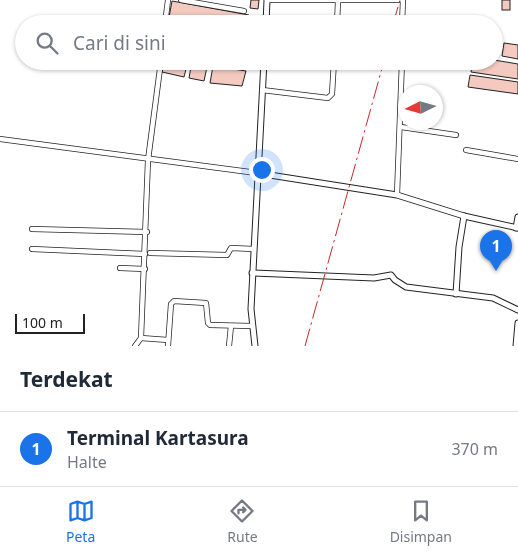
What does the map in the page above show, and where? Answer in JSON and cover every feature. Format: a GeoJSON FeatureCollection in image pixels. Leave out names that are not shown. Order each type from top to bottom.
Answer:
{"type":"FeatureCollection","features":[{"type":"Feature","properties":{"kind":"street"},"geometry":{"type":"LineString","coordinates":[[166,15],[168,0]]}},
{"type":"Feature","properties":{"kind":"street"},"geometry":{"type":"LineString","coordinates":[[181,0],[212,2],[244,10]]}},
{"type":"Feature","properties":{"kind":"street"},"geometry":{"type":"LineString","coordinates":[[266,15],[267,0],[401,0],[402,15]]}},
{"type":"Feature","properties":{"kind":"street"},"geometry":{"type":"LineString","coordinates":[[337,15],[338,1]]}},
{"type":"Feature","properties":{"kind":"street"},"geometry":{"type":"LineString","coordinates":[[135,346],[141,338],[145,269],[148,253],[148,160],[160,70]]}},
{"type":"Feature","properties":{"kind":"street"},"geometry":{"type":"LineString","coordinates":[[254,346],[252,274],[263,70]]}},
{"type":"Feature","properties":{"kind":"street"},"geometry":{"type":"LineString","coordinates":[[262,90],[328,98],[332,94],[333,70]]}},
{"type":"Feature","properties":{"kind":"street"},"geometry":{"type":"LineString","coordinates":[[401,85],[402,70]]}},
{"type":"Feature","properties":{"kind":"street"},"geometry":{"type":"LineString","coordinates":[[397,195],[400,130]]}},
{"type":"Feature","properties":{"kind":"street"},"geometry":{"type":"LineString","coordinates":[[421,130],[456,135]]}},
{"type":"Feature","properties":{"kind":"street"},"geometry":{"type":"LineString","coordinates":[[0,139],[257,173],[397,195],[464,216],[517,228],[518,217]]}},
{"type":"Feature","properties":{"kind":"street"},"geometry":{"type":"LineString","coordinates":[[466,150],[518,159]]}},
{"type":"Feature","properties":{"kind":"street"},"geometry":{"type":"LineString","coordinates":[[456,294],[459,247],[464,216]]}},
{"type":"Feature","properties":{"kind":"street"},"geometry":{"type":"LineString","coordinates":[[32,229],[147,232]]}},
{"type":"Feature","properties":{"kind":"street"},"geometry":{"type":"LineString","coordinates":[[32,249],[227,255],[231,248],[254,249]]}},
{"type":"Feature","properties":{"kind":"street"},"geometry":{"type":"LineString","coordinates":[[120,268],[145,269]]}},
{"type":"Feature","properties":{"kind":"street"},"geometry":{"type":"LineString","coordinates":[[252,274],[374,278],[391,275],[406,287],[493,298],[518,310]]}},
{"type":"Feature","properties":{"kind":"street"},"geometry":{"type":"LineString","coordinates":[[168,346],[171,304],[174,301],[206,303],[209,324],[252,326]]}},
{"type":"Feature","properties":{"kind":"street"},"geometry":{"type":"LineString","coordinates":[[516,346],[518,323]]}},
{"type":"Feature","properties":{"kind":"street"},"geometry":{"type":"LineString","coordinates":[[229,346],[231,326]]}},
{"type":"Feature","properties":{"kind":"street"},"geometry":{"type":"LineString","coordinates":[[141,338],[168,340]]}},
{"type":"Feature","properties":{"kind":"building"},"geometry":{"type":"Polygon","coordinates":[[[251,0],[259,0],[258,9],[250,8],[251,0]]]}},
{"type":"Feature","properties":{"kind":"building"},"geometry":{"type":"Polygon","coordinates":[[[502,0],[510,0],[510,10],[502,10],[502,0]]]}},
{"type":"Feature","properties":{"kind":"building"},"geometry":{"type":"Polygon","coordinates":[[[172,1],[249,15],[169,15],[172,1]]]}},
{"type":"Feature","properties":{"kind":"building"},"geometry":{"type":"Polygon","coordinates":[[[504,43],[518,45],[518,59],[503,56],[504,43]]]}},
{"type":"Feature","properties":{"kind":"building"},"geometry":{"type":"Polygon","coordinates":[[[503,62],[518,64],[518,79],[471,72],[471,70],[503,70],[503,62]]]}},
{"type":"Feature","properties":{"kind":"building"},"geometry":{"type":"Polygon","coordinates":[[[162,70],[186,70],[184,77],[162,72],[162,70]]]}},
{"type":"Feature","properties":{"kind":"building"},"geometry":{"type":"Polygon","coordinates":[[[190,70],[206,70],[204,81],[189,78],[190,70]]]}},
{"type":"Feature","properties":{"kind":"building"},"geometry":{"type":"Polygon","coordinates":[[[212,70],[246,71],[242,86],[210,83],[212,70]]]}},
{"type":"Feature","properties":{"kind":"building"},"geometry":{"type":"Polygon","coordinates":[[[470,75],[518,82],[518,94],[468,87],[470,75]]]}},
{"type":"Feature","properties":{"kind":"power"},"geometry":{"type":"LineString","coordinates":[[396,15],[400,0]]}},
{"type":"Feature","properties":{"kind":"power"},"geometry":{"type":"LineString","coordinates":[[305,346],[382,70]]}},
{"type":"Feature","properties":{"kind":"place","name":"Terminal Kartasura"},"geometry":{"type":"Point","coordinates":[496,271]}}]}
